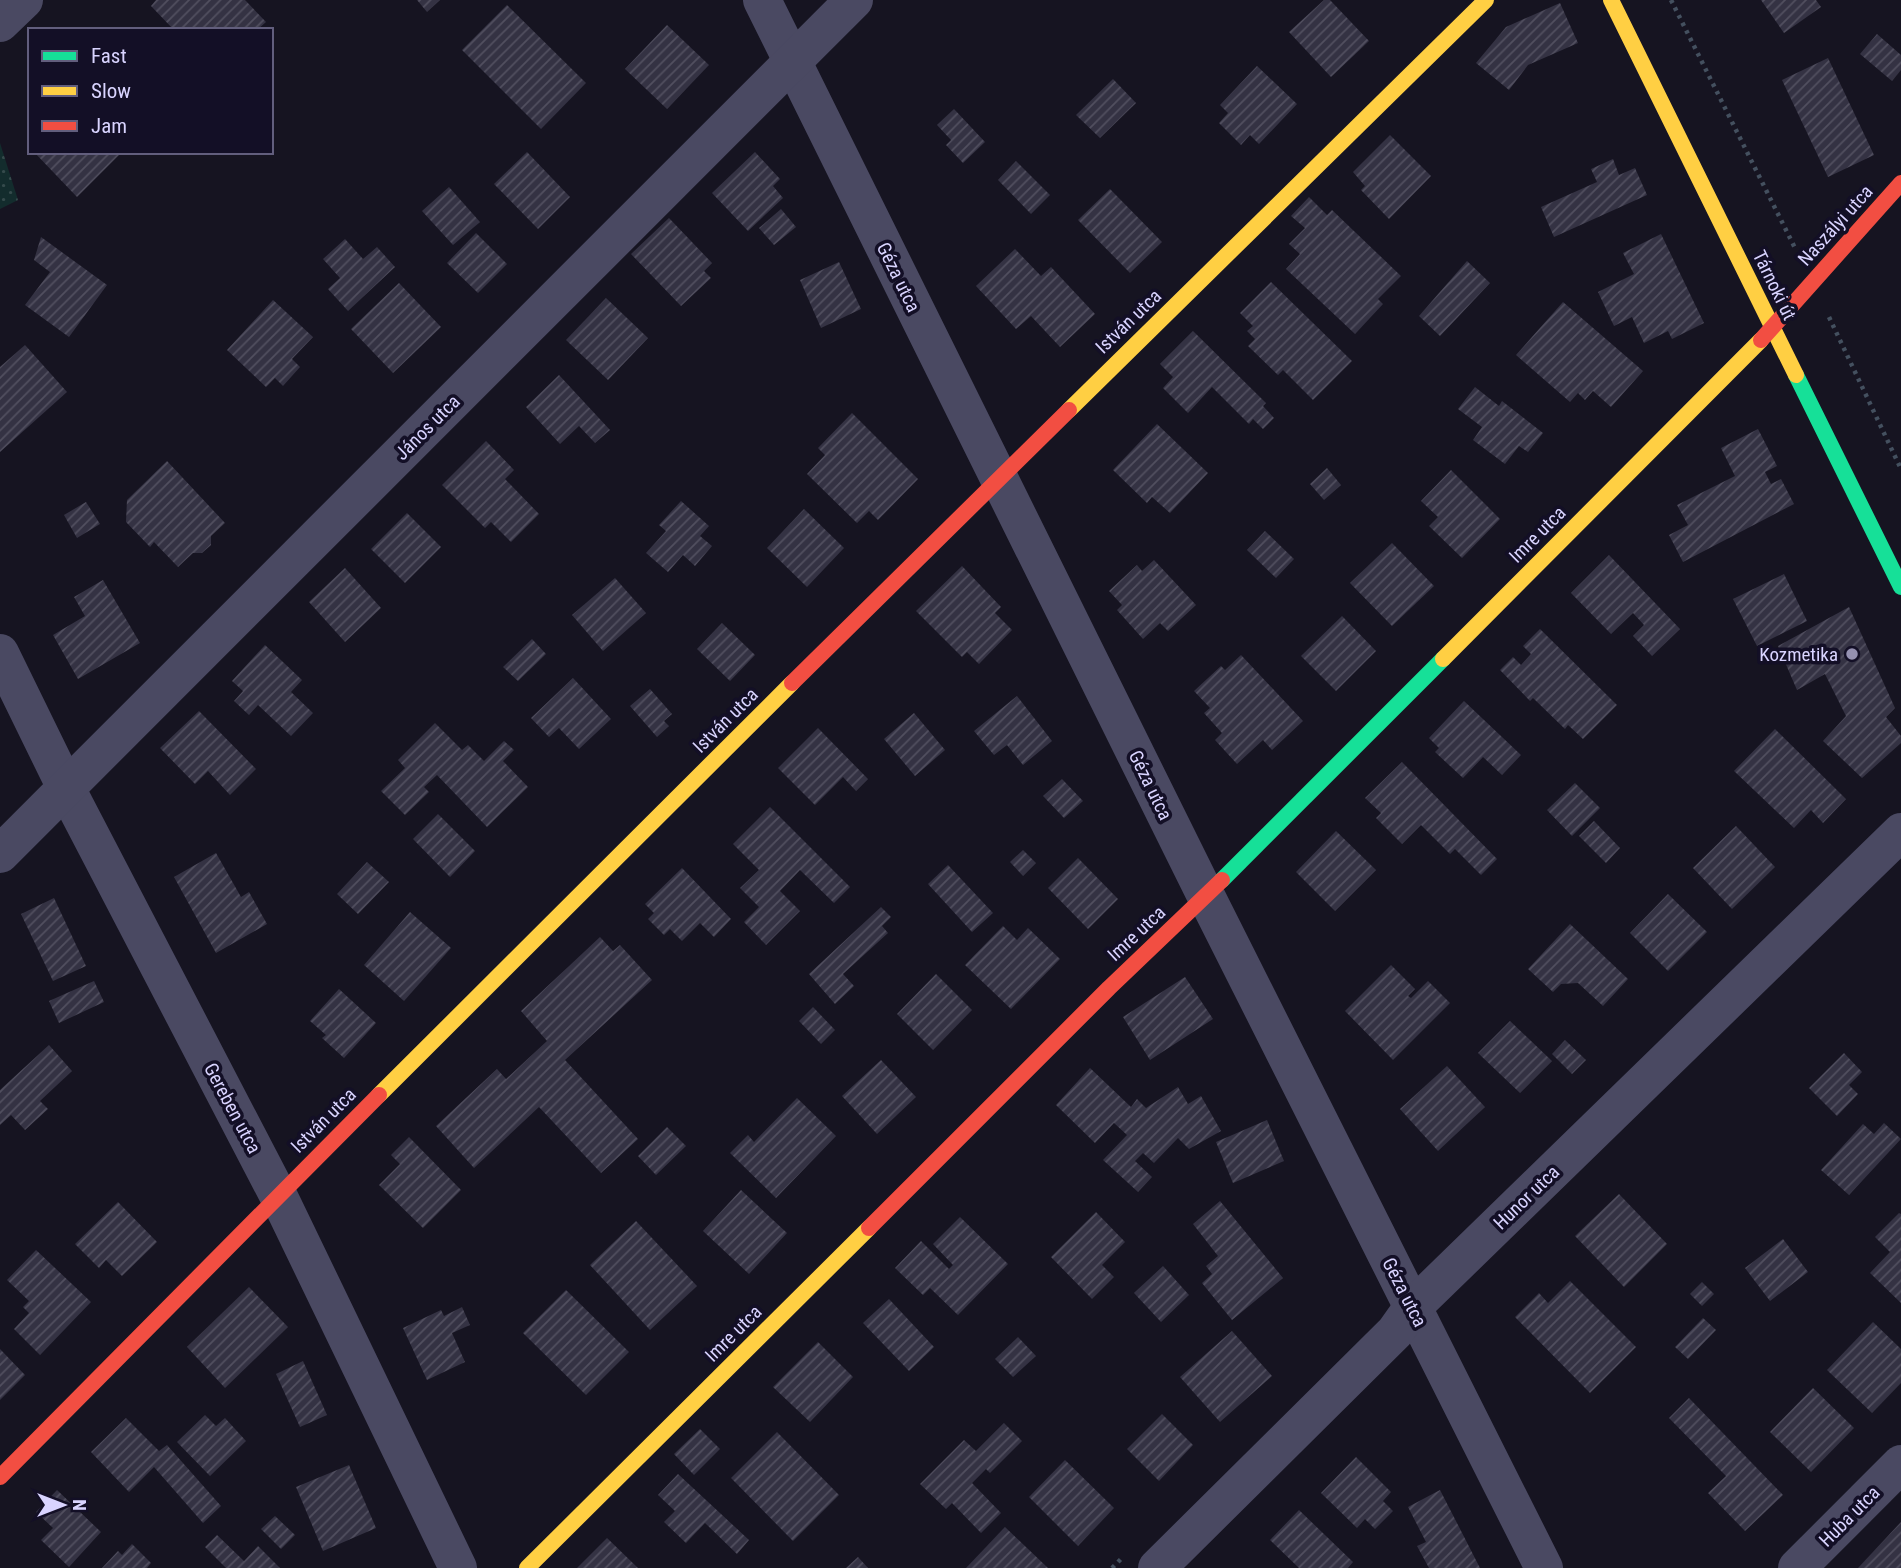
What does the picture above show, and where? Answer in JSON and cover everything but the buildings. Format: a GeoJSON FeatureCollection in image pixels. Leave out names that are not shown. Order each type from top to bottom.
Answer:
{"type":"FeatureCollection","features":[{"type":"Feature","properties":{"kind":"street"},"geometry":{"type":"LineString","coordinates":[[0,23],[24,0]]}},
{"type":"Feature","properties":{"kind":"street","name":"Géza utca"},"geometry":{"type":"LineString","coordinates":[[762,0],[998,478],[1544,1568]]}},
{"type":"Feature","properties":{"kind":"street","name":"János utca"},"geometry":{"type":"LineString","coordinates":[[0,854],[854,0]]}},
{"type":"Feature","properties":{"kind":"street","name":"István utca"},"geometry":{"type":"LineString","coordinates":[[0,1477],[278,1195],[998,478],[1486,0]]}},
{"type":"Feature","properties":{"kind":"street","name":"Tárnoki út"},"geometry":{"type":"LineString","coordinates":[[1611,0],[1901,587]]}},
{"type":"Feature","properties":{"kind":"street","name":"Naszályi utca"},"geometry":{"type":"LineString","coordinates":[[1773,327],[1901,183]]}},
{"type":"Feature","properties":{"kind":"street","name":"Imre utca"},"geometry":{"type":"LineString","coordinates":[[527,1568],[1109,988],[1206,895],[1773,327]]}},
{"type":"Feature","properties":{"kind":"street","name":"Gereben utca"},"geometry":{"type":"LineString","coordinates":[[0,653],[66,788],[278,1195],[458,1568]]}},
{"type":"Feature","properties":{"kind":"street","name":"Hunor utca"},"geometry":{"type":"LineString","coordinates":[[1157,1568],[1395,1332],[1412,1308],[1901,832]]}},
{"type":"Feature","properties":{"kind":"street","name":"Huba utca"},"geometry":{"type":"LineString","coordinates":[[1797,1568],[1901,1464]]}},
{"type":"Feature","properties":{"kind":"path"},"geometry":{"type":"LineString","coordinates":[[1671,0],[1901,469]]}},
{"type":"Feature","properties":{"kind":"green space"},"geometry":{"type":"Polygon","coordinates":[[[0,143],[18,200],[0,209],[0,143]]]}},
{"type":"Feature","properties":{"kind":"traffic: fast"},"geometry":{"type":"LineString","coordinates":[[1796,375],[1901,587]]}},
{"type":"Feature","properties":{"kind":"traffic: fast"},"geometry":{"type":"LineString","coordinates":[[1222,880],[1443,659]]}},
{"type":"Feature","properties":{"kind":"traffic: slow"},"geometry":{"type":"LineString","coordinates":[[1069,410],[1486,0]]}},
{"type":"Feature","properties":{"kind":"traffic: slow"},"geometry":{"type":"LineString","coordinates":[[1611,0],[1796,375]]}},
{"type":"Feature","properties":{"kind":"traffic: slow"},"geometry":{"type":"LineString","coordinates":[[1443,659],[1761,340]]}},
{"type":"Feature","properties":{"kind":"traffic: slow"},"geometry":{"type":"LineString","coordinates":[[379,1095],[792,683]]}},
{"type":"Feature","properties":{"kind":"traffic: slow"},"geometry":{"type":"LineString","coordinates":[[527,1568],[869,1228]]}},
{"type":"Feature","properties":{"kind":"traffic: jam"},"geometry":{"type":"LineString","coordinates":[[1761,340],[1901,183]]}},
{"type":"Feature","properties":{"kind":"traffic: jam"},"geometry":{"type":"LineString","coordinates":[[792,683],[1069,410]]}},
{"type":"Feature","properties":{"kind":"traffic: jam"},"geometry":{"type":"LineString","coordinates":[[869,1228],[1109,988],[1222,880]]}},
{"type":"Feature","properties":{"kind":"traffic: jam"},"geometry":{"type":"LineString","coordinates":[[0,1477],[379,1095]]}},
{"type":"Feature","properties":{"kind":"place","name":"Kozmetika"},"geometry":{"type":"Point","coordinates":[1852,654]}}]}
